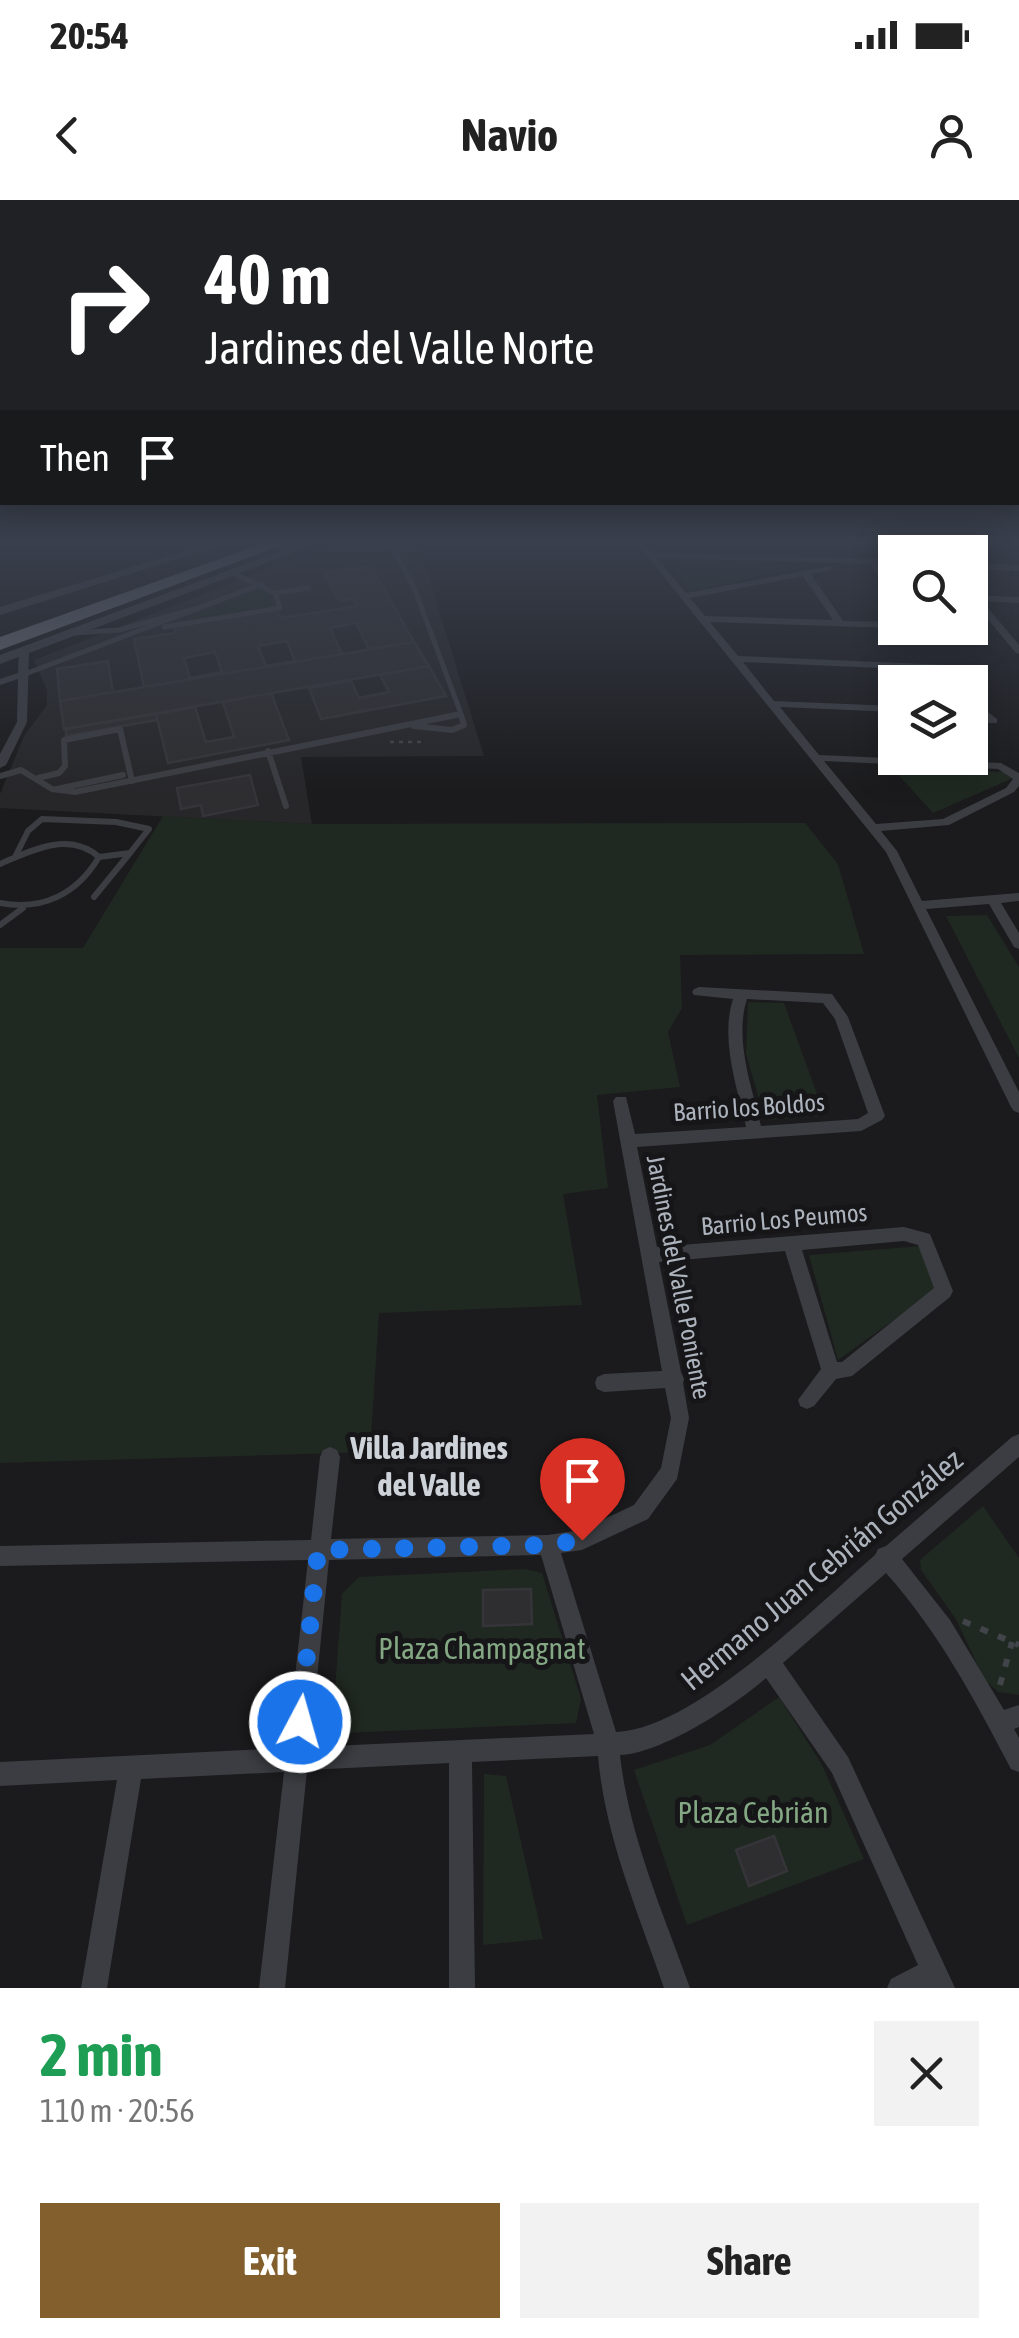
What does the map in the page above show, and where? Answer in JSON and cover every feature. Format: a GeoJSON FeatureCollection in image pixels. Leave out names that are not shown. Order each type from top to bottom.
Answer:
{"type":"FeatureCollection","features":[{"type":"Feature","properties":{"kind":"highway"},"geometry":{"type":"LineString","coordinates":[[0,644],[57,623]]}},
{"type":"Feature","properties":{"kind":"street"},"geometry":{"type":"LineString","coordinates":[[0,660],[101,623]]}},
{"type":"Feature","properties":{"kind":"street"},"geometry":{"type":"LineString","coordinates":[[708,623],[874,828],[921,905],[1019,1107]]}},
{"type":"Feature","properties":{"kind":"street"},"geometry":{"type":"LineString","coordinates":[[852,623],[878,624]]}},
{"type":"Feature","properties":{"kind":"street"},"geometry":{"type":"LineString","coordinates":[[996,623],[1019,651]]}},
{"type":"Feature","properties":{"kind":"street"},"geometry":{"type":"LineString","coordinates":[[1006,635],[1019,636]]}},
{"type":"Feature","properties":{"kind":"street"},"geometry":{"type":"LineString","coordinates":[[0,765],[22,722],[24,652]]}},
{"type":"Feature","properties":{"kind":"street"},"geometry":{"type":"LineString","coordinates":[[738,659],[949,665]]}},
{"type":"Feature","properties":{"kind":"street"},"geometry":{"type":"LineString","coordinates":[[0,682],[24,674]]}},
{"type":"Feature","properties":{"kind":"street"},"geometry":{"type":"LineString","coordinates":[[774,704],[878,708]]}},
{"type":"Feature","properties":{"kind":"street"},"geometry":{"type":"LineString","coordinates":[[988,717],[993,720]]}},
{"type":"Feature","properties":{"kind":"street"},"geometry":{"type":"LineString","coordinates":[[820,758],[1001,766],[1018,778],[1010,790],[945,822],[874,828]]}},
{"type":"Feature","properties":{"kind":"street"},"geometry":{"type":"LineString","coordinates":[[921,905],[1019,898]]}},
{"type":"Feature","properties":{"kind":"street"},"geometry":{"type":"LineString","coordinates":[[994,902],[1019,944]]}},
{"type":"Feature","properties":{"kind":"street"},"geometry":{"type":"LineString","coordinates":[[699,992],[741,994],[736,1007],[738,1052],[755,1132]]}},
{"type":"Feature","properties":{"kind":"street","name":"Barrio los Boldos"},"geometry":{"type":"LineString","coordinates":[[628,1141],[874,1121],[877,1109],[841,1017],[827,998],[741,994]]}},
{"type":"Feature","properties":{"kind":"street","name":"Jardines del Valle Poniente"},"geometry":{"type":"LineString","coordinates":[[548,1545],[612,1529],[640,1512],[670,1472],[680,1418],[621,1102]]}},
{"type":"Feature","properties":{"kind":"street","name":"Barrio Los Peumos"},"geometry":{"type":"LineString","coordinates":[[651,1255],[920,1236],[928,1242],[944,1291],[846,1370],[831,1371]]}},
{"type":"Feature","properties":{"kind":"street"},"geometry":{"type":"LineString","coordinates":[[791,1243],[831,1371],[807,1400]]}},
{"type":"Feature","properties":{"kind":"street"},"geometry":{"type":"LineString","coordinates":[[604,1383],[675,1379]]}},
{"type":"Feature","properties":{"kind":"street","name":"Hermano Juan Cebrián González"},"geometry":{"type":"LineString","coordinates":[[0,1774],[632,1742],[690,1719],[768,1661],[1019,1444]]}},
{"type":"Feature","properties":{"kind":"street"},"geometry":{"type":"LineString","coordinates":[[272,1988],[330,1458]]}},
{"type":"Feature","properties":{"kind":"street"},"geometry":{"type":"LineString","coordinates":[[0,1556],[548,1545],[608,1744],[610,1778],[620,1820],[678,1988]]}},
{"type":"Feature","properties":{"kind":"street"},"geometry":{"type":"LineString","coordinates":[[885,1556],[940,1621],[1009,1720],[1019,1761]]}},
{"type":"Feature","properties":{"kind":"street"},"geometry":{"type":"LineString","coordinates":[[768,1661],[840,1765],[922,1938],[938,1980],[900,1988]]}},
{"type":"Feature","properties":{"kind":"street"},"geometry":{"type":"LineString","coordinates":[[460,1753],[462,1988]]}},
{"type":"Feature","properties":{"kind":"street"},"geometry":{"type":"LineString","coordinates":[[94,1988],[131,1768]]}},
{"type":"Feature","properties":{"kind":"lane"},"geometry":{"type":"LineString","coordinates":[[74,634],[119,630],[138,623]]}},
{"type":"Feature","properties":{"kind":"lane"},"geometry":{"type":"LineString","coordinates":[[148,630],[164,623]]}},
{"type":"Feature","properties":{"kind":"lane"},"geometry":{"type":"LineString","coordinates":[[24,674],[122,634],[187,623]]}},
{"type":"Feature","properties":{"kind":"lane"},"geometry":{"type":"LineString","coordinates":[[405,725],[452,730],[464,725],[427,623]]}},
{"type":"Feature","properties":{"kind":"lane"},"geometry":{"type":"LineString","coordinates":[[8,754],[22,770],[52,790],[75,792],[460,714]]}},
{"type":"Feature","properties":{"kind":"lane"},"geometry":{"type":"LineString","coordinates":[[38,778],[59,773],[66,766],[64,740],[120,729],[132,781]]}},
{"type":"Feature","properties":{"kind":"lane"},"geometry":{"type":"LineString","coordinates":[[268,751],[286,806]]}},
{"type":"Feature","properties":{"kind":"lane"},"geometry":{"type":"LineString","coordinates":[[0,776],[22,770]]}},
{"type":"Feature","properties":{"kind":"lane"},"geometry":{"type":"LineString","coordinates":[[52,790],[123,776]]}},
{"type":"Feature","properties":{"kind":"lane"},"geometry":{"type":"LineString","coordinates":[[15,857],[28,831],[42,819],[116,822],[148,829],[94,896]]}},
{"type":"Feature","properties":{"kind":"lane"},"geometry":{"type":"LineString","coordinates":[[0,864],[73,842],[91,846],[99,857]]}},
{"type":"Feature","properties":{"kind":"lane"},"geometry":{"type":"LineString","coordinates":[[0,925],[22,908],[75,890],[99,857],[130,853]]}},
{"type":"Feature","properties":{"kind":"lane"},"geometry":{"type":"LineString","coordinates":[[0,904],[22,908]]}},
{"type":"Feature","properties":{"kind":"path"},"geometry":{"type":"LineString","coordinates":[[350,736],[354,743],[429,742]]}},
{"type":"Feature","properties":{"kind":"path"},"geometry":{"type":"LineString","coordinates":[[940,1621],[956,1618],[1015,1643],[998,1692],[1009,1720]]}},
{"type":"Feature","properties":{"kind":"shaded area"},"geometry":{"type":"Polygon","coordinates":[[[128,623],[443,623],[484,756],[301,757],[312,824],[0,808],[0,794],[24,736],[47,705],[47,690],[34,660],[128,623]]]}},
{"type":"Feature","properties":{"kind":"green space"},"geometry":{"type":"Polygon","coordinates":[[[1007,772],[1011,779],[933,813],[898,775],[1007,772]]]}},
{"type":"Feature","properties":{"kind":"green space"},"geometry":{"type":"Polygon","coordinates":[[[163,816],[312,824],[805,823],[838,864],[864,954],[680,955],[682,1008],[668,1032],[680,1087],[597,1095],[608,1188],[563,1194],[582,1305],[379,1313],[370,1452],[0,1463],[0,948],[83,948],[163,816]]]}},
{"type":"Feature","properties":{"kind":"green space"},"geometry":{"type":"Polygon","coordinates":[[[987,915],[1019,967],[1019,1058],[946,916],[987,915]]]}},
{"type":"Feature","properties":{"kind":"green space"},"geometry":{"type":"Polygon","coordinates":[[[748,1002],[784,1003],[825,1116],[765,1120],[746,1054],[748,1002]]]}},
{"type":"Feature","properties":{"kind":"green space"},"geometry":{"type":"Polygon","coordinates":[[[922,1246],[938,1288],[838,1360],[809,1255],[922,1246]]]}},
{"type":"Feature","properties":{"kind":"green space"},"geometry":{"type":"Polygon","coordinates":[[[983,1506],[1019,1558],[1019,1695],[998,1692],[984,1679],[956,1619],[921,1570],[920,1560],[983,1506]]]}},
{"type":"Feature","properties":{"kind":"green space","name":"Plaza Champagnat"},"geometry":{"type":"Polygon","coordinates":[[[525,1569],[542,1573],[581,1699],[576,1723],[344,1733],[333,1718],[342,1594],[359,1577],[525,1569]]]}},
{"type":"Feature","properties":{"kind":"green space","name":"Plaza Cebrián"},"geometry":{"type":"Polygon","coordinates":[[[779,1697],[822,1765],[864,1859],[687,1925],[634,1770],[710,1745],[779,1697]]]}},
{"type":"Feature","properties":{"kind":"green space"},"geometry":{"type":"Polygon","coordinates":[[[484,1774],[506,1776],[543,1939],[483,1945],[484,1774]]]}},
{"type":"Feature","properties":{"kind":"building"},"geometry":{"type":"Polygon","coordinates":[[[354,623],[330,628],[342,654],[144,687],[134,639],[175,633],[174,626],[354,623]],[[287,641],[258,646],[266,666],[295,661],[287,641]],[[215,652],[184,658],[190,678],[222,672],[215,652]]]}},
{"type":"Feature","properties":{"kind":"building"},"geometry":{"type":"Polygon","coordinates":[[[356,623],[403,623],[414,642],[369,649],[356,623]]]}},
{"type":"Feature","properties":{"kind":"building"},"geometry":{"type":"Polygon","coordinates":[[[414,642],[429,666],[64,729],[60,701],[414,642]]]}},
{"type":"Feature","properties":{"kind":"building"},"geometry":{"type":"Polygon","coordinates":[[[108,661],[113,692],[60,701],[57,669],[108,661]]]}},
{"type":"Feature","properties":{"kind":"building"},"geometry":{"type":"Polygon","coordinates":[[[429,666],[446,696],[321,719],[309,688],[351,681],[359,698],[389,692],[380,675],[429,666]]]}},
{"type":"Feature","properties":{"kind":"building"},"geometry":{"type":"Polygon","coordinates":[[[271,693],[289,740],[168,763],[156,714],[195,707],[206,742],[234,737],[223,702],[271,693]]]}},
{"type":"Feature","properties":{"kind":"building"},"geometry":{"type":"Polygon","coordinates":[[[156,714],[157,720],[66,736],[66,729],[156,714]]]}},
{"type":"Feature","properties":{"kind":"building"},"geometry":{"type":"Polygon","coordinates":[[[250,775],[258,805],[203,816],[201,805],[181,809],[177,788],[250,775]]]}},
{"type":"Feature","properties":{"kind":"building"},"geometry":{"type":"Polygon","coordinates":[[[531,1589],[532,1624],[483,1626],[483,1590],[531,1589]]]}},
{"type":"Feature","properties":{"kind":"building"},"geometry":{"type":"Polygon","coordinates":[[[774,1836],[787,1871],[749,1886],[736,1850],[774,1836]]]}},
{"type":"Feature","properties":{"kind":"district","name":"Villa Jardines del Valle"},"geometry":{"type":"Point","coordinates":[429,1466]}},
{"type":"Feature","properties":{"kind":"route"},"geometry":{"type":"LineString","coordinates":[[300,1722],[318,1550],[548,1545],[582,1540]]}}]}
